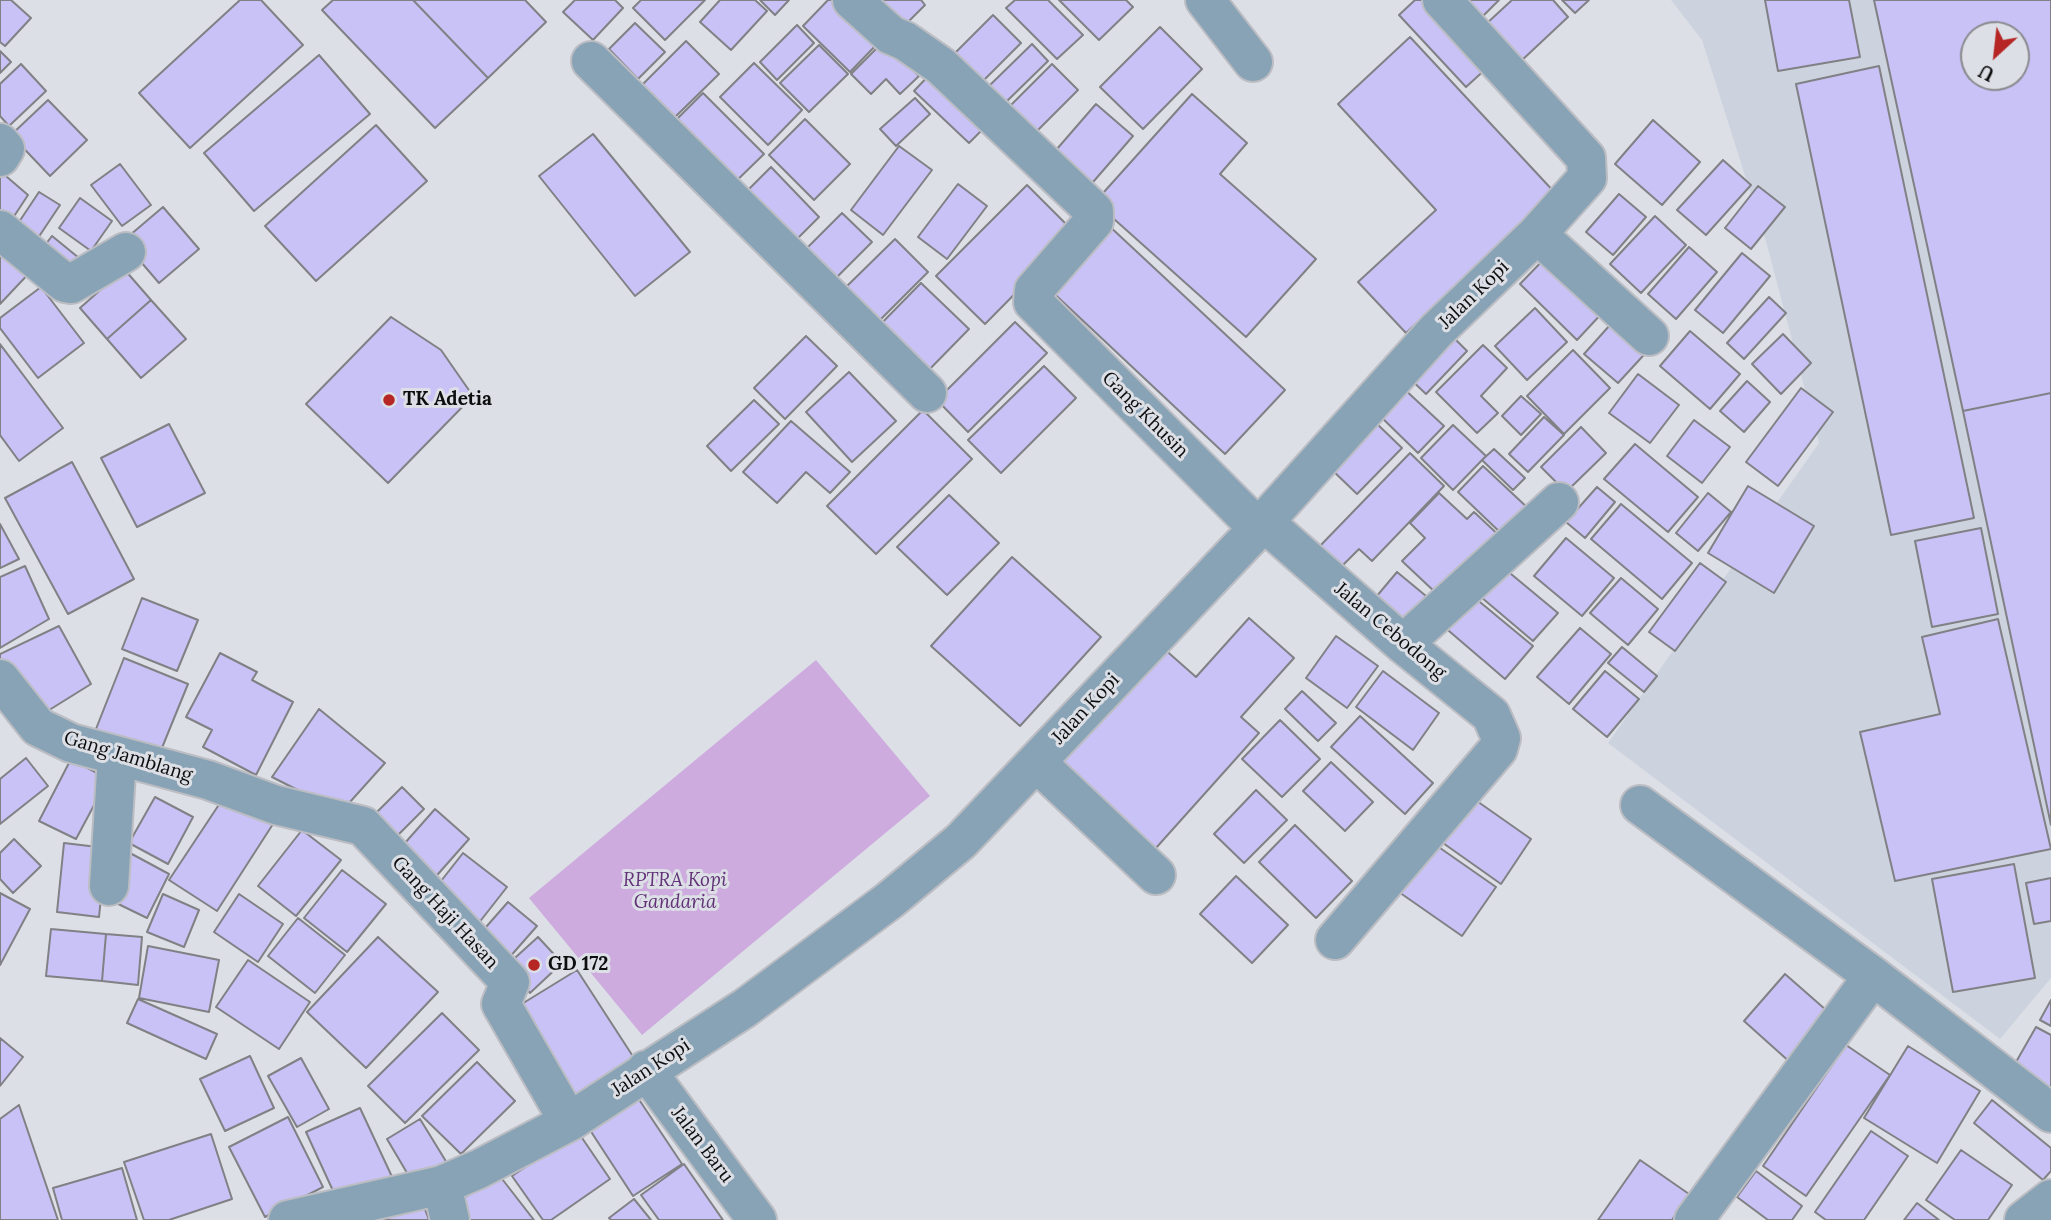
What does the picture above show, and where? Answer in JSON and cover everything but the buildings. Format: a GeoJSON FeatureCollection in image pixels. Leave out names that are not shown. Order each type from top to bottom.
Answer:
{"type":"FeatureCollection","features":[{"type":"Feature","properties":{"kind":"street","name":"Gang Khusin"},"geometry":{"type":"LineString","coordinates":[[852,0],[891,36],[905,41],[941,66],[1094,211],[1094,221],[1034,290],[1033,302],[1261,525]]}},
{"type":"Feature","properties":{"kind":"street"},"geometry":{"type":"LineString","coordinates":[[1205,0],[1253,62]]}},
{"type":"Feature","properties":{"kind":"street","name":"Jalan Kopi"},"geometry":{"type":"LineString","coordinates":[[288,1220],[446,1202],[479,1169],[569,1122],[745,1008],[890,900],[961,841],[1261,525],[1437,331],[1537,234],[1587,178],[1586,159],[1442,0]]}},
{"type":"Feature","properties":{"kind":"street"},"geometry":{"type":"LineString","coordinates":[[591,61],[927,393]]}},
{"type":"Feature","properties":{"kind":"street"},"geometry":{"type":"LineString","coordinates":[[0,143],[5,149],[0,157]]}},
{"type":"Feature","properties":{"kind":"street"},"geometry":{"type":"LineString","coordinates":[[0,230],[65,283],[71,284],[126,252]]}},
{"type":"Feature","properties":{"kind":"street"},"geometry":{"type":"LineString","coordinates":[[1537,234],[1649,336]]}},
{"type":"Feature","properties":{"kind":"street"},"geometry":{"type":"LineString","coordinates":[[1403,644],[1559,502]]}},
{"type":"Feature","properties":{"kind":"street","name":"Jalan Cebodong"},"geometry":{"type":"LineString","coordinates":[[1261,525],[1491,715],[1501,738],[1499,749],[1335,940]]}},
{"type":"Feature","properties":{"kind":"street","name":"Gang Jamblang"},"geometry":{"type":"LineString","coordinates":[[0,679],[38,727],[71,743],[208,780],[276,805]]}},
{"type":"Feature","properties":{"kind":"street"},"geometry":{"type":"LineString","coordinates":[[109,886],[117,756]]}},
{"type":"Feature","properties":{"kind":"street"},"geometry":{"type":"LineString","coordinates":[[1036,762],[1156,875]]}},
{"type":"Feature","properties":{"kind":"street","name":"Gang Haji Hasan"},"geometry":{"type":"LineString","coordinates":[[276,805],[363,825],[510,982],[501,1004],[569,1122]]}},
{"type":"Feature","properties":{"kind":"street"},"geometry":{"type":"LineString","coordinates":[[1640,805],[1873,976],[2051,1113]]}},
{"type":"Feature","properties":{"kind":"street"},"geometry":{"type":"LineString","coordinates":[[1694,1220],[1873,976]]}},
{"type":"Feature","properties":{"kind":"street","name":"Jalan Baru"},"geometry":{"type":"LineString","coordinates":[[646,1070],[757,1220]]}},
{"type":"Feature","properties":{"kind":"street"},"geometry":{"type":"LineString","coordinates":[[2024,1220],[2051,1199]]}},
{"type":"Feature","properties":{"kind":"shaded area"},"geometry":{"type":"Polygon","coordinates":[[[1671,0],[2051,0],[2051,978],[2000,1039],[1608,743],[1819,443],[1767,245],[1702,40],[1671,0]]]}},
{"type":"Feature","properties":{"kind":"green space","name":"RPTRA Kopi Gandaria"},"geometry":{"type":"Polygon","coordinates":[[[816,660],[930,796],[642,1035],[529,898],[816,660]]]}},
{"type":"Feature","properties":{"kind":"place","name":"TK Adetia"},"geometry":{"type":"Point","coordinates":[389,400]}},
{"type":"Feature","properties":{"kind":"place","name":"GD 172"},"geometry":{"type":"Point","coordinates":[534,965]}}]}
